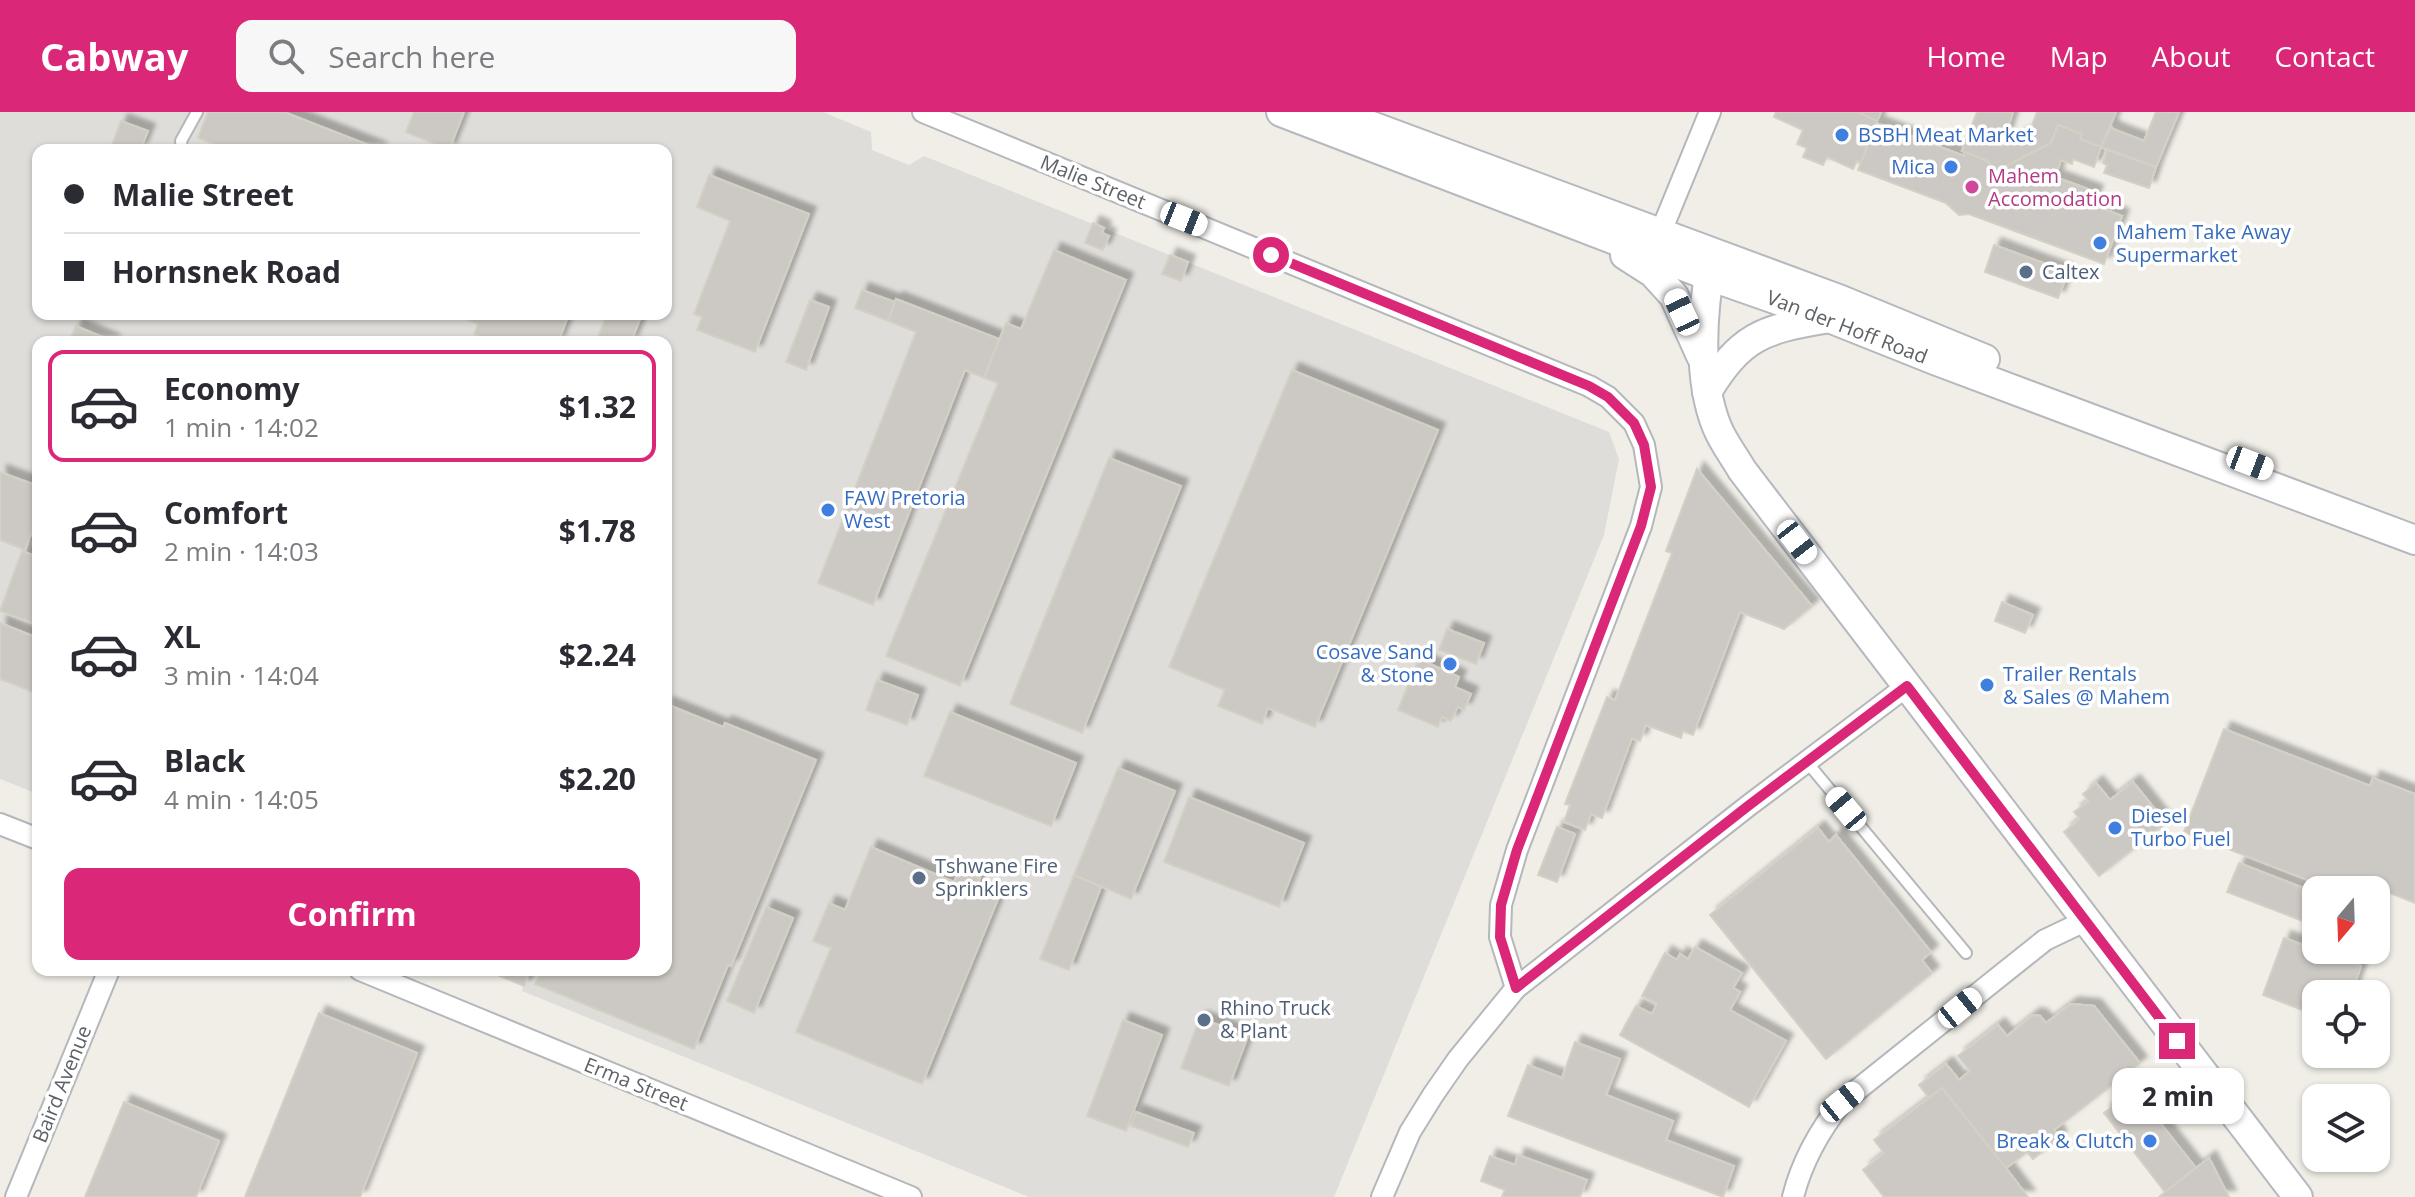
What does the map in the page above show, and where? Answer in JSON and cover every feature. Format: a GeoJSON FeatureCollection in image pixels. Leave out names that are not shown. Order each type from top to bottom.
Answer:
{"type":"FeatureCollection","features":[{"type":"Feature","properties":{"kind":"main road","name":"Van der Hoff Road"},"geometry":{"type":"LineString","coordinates":[[1281,112],[1546,212],[1711,265],[1841,300],[1911,341],[2415,540]]}},
{"type":"Feature","properties":{"kind":"main road","name":"Van der Hoff Road"},"geometry":{"type":"LineString","coordinates":[[1334,112],[1660,234],[1711,265],[1829,318],[1911,341],[2140,421],[2415,526]]}},
{"type":"Feature","properties":{"kind":"main road"},"geometry":{"type":"LineString","coordinates":[[1546,212],[1653,273],[1674,296],[1703,360]]}},
{"type":"Feature","properties":{"kind":"main road"},"geometry":{"type":"LineString","coordinates":[[1711,265],[1703,360],[1707,392],[1717,427],[1742,470],[2298,1197]]}},
{"type":"Feature","properties":{"kind":"main road"},"geometry":{"type":"LineString","coordinates":[[1707,392],[1730,359],[1765,331],[1829,318]]}},
{"type":"Feature","properties":{"kind":"street","name":"Malie Street"},"geometry":{"type":"LineString","coordinates":[[923,112],[1589,386],[1608,397],[1634,423],[1644,445],[1651,487],[1641,526],[1517,850],[1501,905],[1500,937],[1516,988]]}},
{"type":"Feature","properties":{"kind":"street"},"geometry":{"type":"LineString","coordinates":[[1660,234],[1710,112]]}},
{"type":"Feature","properties":{"kind":"street"},"geometry":{"type":"LineString","coordinates":[[1382,1197],[1410,1132],[1433,1095],[1516,988],[1907,686]]}},
{"type":"Feature","properties":{"kind":"street"},"geometry":{"type":"LineString","coordinates":[[0,824],[32,837]]}},
{"type":"Feature","properties":{"kind":"street"},"geometry":{"type":"LineString","coordinates":[[1793,1197],[1798,1176],[1810,1151],[1822,1128],[1842,1102],[2045,940],[2085,921]]}},
{"type":"Feature","properties":{"kind":"street","name":"Baird Avenue"},"geometry":{"type":"LineString","coordinates":[[16,1197],[107,976]]}},
{"type":"Feature","properties":{"kind":"street","name":"Erma Street"},"geometry":{"type":"LineString","coordinates":[[375,976],[911,1197]]}},
{"type":"Feature","properties":{"kind":"lane"},"geometry":{"type":"LineString","coordinates":[[181,144],[197,112]]}},
{"type":"Feature","properties":{"kind":"lane"},"geometry":{"type":"LineString","coordinates":[[1806,761],[1966,953]]}},
{"type":"Feature","properties":{"kind":"shaded area"},"geometry":{"type":"Polygon","coordinates":[[[0,112],[823,112],[871,132],[872,150],[909,165],[924,156],[1609,432],[1619,459],[1604,535],[1334,1197],[1029,1197],[522,991],[523,986],[498,976],[672,976],[672,336],[32,336],[32,792],[0,779],[0,112]]]}},
{"type":"Feature","properties":{"kind":"building"},"geometry":{"type":"Polygon","coordinates":[[[208,112],[284,112],[366,144],[214,144],[198,138],[208,112]]]}},
{"type":"Feature","properties":{"kind":"building"},"geometry":{"type":"Polygon","coordinates":[[[414,112],[464,112],[451,144],[435,144],[406,132],[414,112]]]}},
{"type":"Feature","properties":{"kind":"building"},"geometry":{"type":"Polygon","coordinates":[[[1776,112],[1858,112],[1877,121],[1861,163],[1857,161],[1853,169],[1827,157],[1823,165],[1803,157],[1807,148],[1797,144],[1803,130],[1774,117],[1776,112]]]}},
{"type":"Feature","properties":{"kind":"building"},"geometry":{"type":"Polygon","coordinates":[[[1858,112],[1881,112],[1877,121],[1858,112]]]}},
{"type":"Feature","properties":{"kind":"building"},"geometry":{"type":"Polygon","coordinates":[[[1977,112],[2013,112],[2002,146],[2030,131],[2037,112],[2116,112],[2101,147],[2080,139],[2082,134],[2058,125],[2051,143],[1994,172],[1988,161],[1962,151],[1977,112]]]}},
{"type":"Feature","properties":{"kind":"building"},"geometry":{"type":"Polygon","coordinates":[[[2156,112],[2179,112],[2156,167],[2101,147],[2111,126],[2144,141],[2156,112]]]}},
{"type":"Feature","properties":{"kind":"building"},"geometry":{"type":"Polygon","coordinates":[[[121,121],[148,131],[143,144],[112,144],[121,121]]]}},
{"type":"Feature","properties":{"kind":"building"},"geometry":{"type":"Polygon","coordinates":[[[1876,123],[1964,156],[1965,152],[1988,161],[1994,172],[2051,143],[2058,125],[2082,134],[2080,139],[2101,147],[2094,167],[2073,159],[2072,164],[2061,160],[2055,177],[2096,192],[2091,204],[2122,216],[2104,264],[1969,214],[1959,215],[1946,203],[1858,170],[1876,123]]]}},
{"type":"Feature","properties":{"kind":"building"},"geometry":{"type":"Polygon","coordinates":[[[2107,150],[2156,167],[2149,188],[2104,173],[2107,150]]]}},
{"type":"Feature","properties":{"kind":"building"},"geometry":{"type":"Polygon","coordinates":[[[709,175],[809,214],[755,352],[697,330],[702,317],[694,314],[730,221],[697,207],[709,175]]]}},
{"type":"Feature","properties":{"kind":"building"},"geometry":{"type":"Polygon","coordinates":[[[1093,223],[1104,228],[1102,233],[1109,236],[1103,250],[1085,243],[1093,223]]]}},
{"type":"Feature","properties":{"kind":"building","name":"Caltex"},"geometry":{"type":"Polygon","coordinates":[[[1994,245],[2068,272],[2058,298],[1985,272],[1994,245]]]}},
{"type":"Feature","properties":{"kind":"building"},"geometry":{"type":"Polygon","coordinates":[[[1054,250],[1126,280],[960,686],[886,656],[998,383],[984,378],[1006,323],[1021,329],[1054,250]]]}},
{"type":"Feature","properties":{"kind":"building"},"geometry":{"type":"Polygon","coordinates":[[[1170,255],[1188,262],[1181,281],[1162,274],[1170,255]]]}},
{"type":"Feature","properties":{"kind":"building"},"geometry":{"type":"Polygon","coordinates":[[[862,290],[895,302],[888,321],[855,308],[862,290]]]}},
{"type":"Feature","properties":{"kind":"building"},"geometry":{"type":"Polygon","coordinates":[[[896,299],[999,339],[984,378],[965,370],[873,605],[818,583],[916,332],[888,321],[896,299]]]}},
{"type":"Feature","properties":{"kind":"building"},"geometry":{"type":"Polygon","coordinates":[[[810,300],[829,307],[806,370],[786,362],[810,300]]]}},
{"type":"Feature","properties":{"kind":"building"},"geometry":{"type":"Polygon","coordinates":[[[468,320],[567,320],[560,336],[478,336],[474,334],[478,324],[468,320]]]}},
{"type":"Feature","properties":{"kind":"building"},"geometry":{"type":"Polygon","coordinates":[[[605,320],[640,320],[633,336],[598,336],[605,320]]]}},
{"type":"Feature","properties":{"kind":"building"},"geometry":{"type":"Polygon","coordinates":[[[76,326],[100,336],[72,336],[76,326]]]}},
{"type":"Feature","properties":{"kind":"building"},"geometry":{"type":"Polygon","coordinates":[[[1292,370],[1438,430],[1315,727],[1268,708],[1262,724],[1218,706],[1225,690],[1169,667],[1292,370]]]}},
{"type":"Feature","properties":{"kind":"building"},"geometry":{"type":"Polygon","coordinates":[[[1109,458],[1181,486],[1082,733],[1010,704],[1109,458]]]}},
{"type":"Feature","properties":{"kind":"building"},"geometry":{"type":"Polygon","coordinates":[[[1697,469],[1812,606],[1784,629],[1740,612],[1693,735],[1683,731],[1681,738],[1646,725],[1640,741],[1632,738],[1602,818],[1591,814],[1585,830],[1564,822],[1570,805],[1565,804],[1607,697],[1615,700],[1672,553],[1666,551],[1697,469]]]}},
{"type":"Feature","properties":{"kind":"building"},"geometry":{"type":"Polygon","coordinates":[[[0,472],[32,484],[32,531],[25,550],[0,540],[0,472]]]}},
{"type":"Feature","properties":{"kind":"building"},"geometry":{"type":"Polygon","coordinates":[[[22,551],[32,555],[32,623],[0,611],[22,551]]]}},
{"type":"Feature","properties":{"kind":"building"},"geometry":{"type":"Polygon","coordinates":[[[2002,602],[2033,615],[2025,633],[1995,621],[2002,602]]]}},
{"type":"Feature","properties":{"kind":"building"},"geometry":{"type":"Polygon","coordinates":[[[0,623],[32,636],[32,692],[0,679],[0,623]]]}},
{"type":"Feature","properties":{"kind":"building"},"geometry":{"type":"Polygon","coordinates":[[[1447,629],[1484,643],[1476,664],[1439,650],[1447,629]]]}},
{"type":"Feature","properties":{"kind":"building"},"geometry":{"type":"Polygon","coordinates":[[[1419,659],[1459,677],[1455,687],[1471,694],[1464,710],[1458,707],[1451,721],[1442,717],[1438,727],[1398,710],[1419,659]]]}},
{"type":"Feature","properties":{"kind":"building"},"geometry":{"type":"Polygon","coordinates":[[[877,680],[918,695],[907,725],[866,710],[877,680]]]}},
{"type":"Feature","properties":{"kind":"building"},"geometry":{"type":"Polygon","coordinates":[[[672,706],[723,727],[725,723],[816,760],[694,1049],[535,984],[538,976],[672,976],[672,706]]]}},
{"type":"Feature","properties":{"kind":"building"},"geometry":{"type":"Polygon","coordinates":[[[950,712],[1076,763],[1051,826],[924,776],[950,712]]]}},
{"type":"Feature","properties":{"kind":"building"},"geometry":{"type":"Polygon","coordinates":[[[2224,729],[2370,786],[2373,778],[2415,794],[2415,903],[2390,893],[2390,876],[2302,878],[2184,832],[2224,729]]]}},
{"type":"Feature","properties":{"kind":"building"},"geometry":{"type":"Polygon","coordinates":[[[1118,768],[1175,791],[1131,899],[1074,875],[1118,768]]]}},
{"type":"Feature","properties":{"kind":"building","name":"Diesel Turbo Fuel"},"geometry":{"type":"Polygon","coordinates":[[[2133,782],[2166,823],[2099,876],[2064,832],[2080,819],[2074,812],[2089,801],[2083,794],[2096,783],[2110,800],[2133,782]]]}},
{"type":"Feature","properties":{"kind":"building"},"geometry":{"type":"Polygon","coordinates":[[[1189,797],[1304,843],[1279,907],[1164,862],[1189,797]]]}},
{"type":"Feature","properties":{"kind":"building"},"geometry":{"type":"Polygon","coordinates":[[[1557,827],[1575,834],[1557,882],[1538,875],[1557,827]]]}},
{"type":"Feature","properties":{"kind":"building"},"geometry":{"type":"Polygon","coordinates":[[[1818,828],[1829,842],[1836,835],[1931,952],[1922,960],[1932,973],[1826,1059],[1710,915],[1818,828]]]}},
{"type":"Feature","properties":{"kind":"building"},"geometry":{"type":"Polygon","coordinates":[[[871,847],[954,882],[959,869],[980,878],[975,890],[998,899],[922,1084],[796,1032],[831,948],[813,941],[829,903],[845,910],[871,847]]]}},
{"type":"Feature","properties":{"kind":"building"},"geometry":{"type":"Polygon","coordinates":[[[2239,863],[2302,888],[2302,921],[2227,892],[2239,863]]]}},
{"type":"Feature","properties":{"kind":"building"},"geometry":{"type":"Polygon","coordinates":[[[1074,875],[1101,887],[1069,970],[1040,959],[1074,875]]]}},
{"type":"Feature","properties":{"kind":"building"},"geometry":{"type":"Polygon","coordinates":[[[766,907],[793,918],[754,1013],[727,1001],[766,907]]]}},
{"type":"Feature","properties":{"kind":"building"},"geometry":{"type":"Polygon","coordinates":[[[2284,938],[2302,945],[2302,964],[2361,966],[2356,980],[2302,980],[2302,1010],[2263,995],[2284,938]]]}},
{"type":"Feature","properties":{"kind":"building"},"geometry":{"type":"Polygon","coordinates":[[[1695,947],[1742,973],[1733,988],[1740,992],[1730,1010],[1786,1041],[1749,1107],[1620,1035],[1636,1006],[1652,1014],[1657,1004],[1642,996],[1665,953],[1677,960],[1680,954],[1688,959],[1695,947]]]}},
{"type":"Feature","properties":{"kind":"building"},"geometry":{"type":"Polygon","coordinates":[[[500,976],[528,976],[524,986],[500,976]]]}},
{"type":"Feature","properties":{"kind":"building"},"geometry":{"type":"Polygon","coordinates":[[[2071,1004],[2094,1006],[2140,1063],[2054,1130],[2060,1137],[2033,1159],[2027,1152],[2006,1168],[1942,1088],[1929,1098],[1919,1085],[1946,1064],[1959,1080],[1970,1071],[1958,1056],[1998,1025],[2007,1036],[2033,1015],[2040,1016],[2046,1023],[2071,1004]]]}},
{"type":"Feature","properties":{"kind":"building"},"geometry":{"type":"Polygon","coordinates":[[[319,1013],[417,1053],[360,1197],[245,1197],[319,1013]]]}},
{"type":"Feature","properties":{"kind":"building"},"geometry":{"type":"Polygon","coordinates":[[[1200,1018],[1248,1036],[1229,1086],[1181,1068],[1200,1018]]]}},
{"type":"Feature","properties":{"kind":"building"},"geometry":{"type":"Polygon","coordinates":[[[1123,1020],[1162,1035],[1126,1131],[1087,1116],[1123,1020]]]}},
{"type":"Feature","properties":{"kind":"building"},"geometry":{"type":"Polygon","coordinates":[[[1575,1042],[1620,1059],[1606,1095],[1673,1121],[1666,1140],[1734,1166],[1723,1197],[1508,1116],[1528,1065],[1562,1078],[1575,1042]]]}},
{"type":"Feature","properties":{"kind":"building"},"geometry":{"type":"Polygon","coordinates":[[[1942,1088],[2028,1197],[1884,1197],[1863,1170],[1884,1153],[1874,1140],[1942,1088]]]}},
{"type":"Feature","properties":{"kind":"building","name":"Break & Clutch"},"geometry":{"type":"Polygon","coordinates":[[[2134,1090],[2196,1168],[2165,1192],[2104,1113],[2134,1090]]]}},
{"type":"Feature","properties":{"kind":"building"},"geometry":{"type":"Polygon","coordinates":[[[124,1102],[219,1141],[196,1197],[85,1197],[124,1102]]]}},
{"type":"Feature","properties":{"kind":"building"},"geometry":{"type":"Polygon","coordinates":[[[1136,1112],[1194,1133],[1188,1147],[1131,1126],[1136,1112]]]}},
{"type":"Feature","properties":{"kind":"building"},"geometry":{"type":"Polygon","coordinates":[[[1518,1155],[1587,1180],[1580,1197],[1502,1197],[1505,1190],[1481,1181],[1490,1156],[1515,1165],[1518,1155]]]}},
{"type":"Feature","properties":{"kind":"building"},"geometry":{"type":"Polygon","coordinates":[[[2209,1158],[2229,1197],[2159,1197],[2196,1168],[2209,1158]]]}},
{"type":"Feature","properties":{"kind":"place","name":"BSBH Meat Market"},"geometry":{"type":"Point","coordinates":[1842,135]}},
{"type":"Feature","properties":{"kind":"place","name":"Mica"},"geometry":{"type":"Point","coordinates":[1951,167]}},
{"type":"Feature","properties":{"kind":"place","name":"Mahem Accomodation"},"geometry":{"type":"Point","coordinates":[1972,187]}},
{"type":"Feature","properties":{"kind":"place","name":"Mahem Take Away Supermarket"},"geometry":{"type":"Point","coordinates":[2100,243]}},
{"type":"Feature","properties":{"kind":"place","name":"Caltex"},"geometry":{"type":"Point","coordinates":[2026,272]}},
{"type":"Feature","properties":{"kind":"place","name":"FAW Pretoria West"},"geometry":{"type":"Point","coordinates":[828,510]}},
{"type":"Feature","properties":{"kind":"place","name":"Cosave Sand & Stone"},"geometry":{"type":"Point","coordinates":[1450,664]}},
{"type":"Feature","properties":{"kind":"place","name":"Trailer Rentals & Sales @ Mahem"},"geometry":{"type":"Point","coordinates":[1987,685]}},
{"type":"Feature","properties":{"kind":"place","name":"Diesel Turbo Fuel"},"geometry":{"type":"Point","coordinates":[2115,828]}},
{"type":"Feature","properties":{"kind":"place","name":"Tshwane Fire Sprinklers"},"geometry":{"type":"Point","coordinates":[919,878]}},
{"type":"Feature","properties":{"kind":"place","name":"Rhino Truck & Plant"},"geometry":{"type":"Point","coordinates":[1204,1020]}},
{"type":"Feature","properties":{"kind":"place","name":"Break & Clutch"},"geometry":{"type":"Point","coordinates":[2150,1141]}},
{"type":"Feature","properties":{"kind":"route"},"geometry":{"type":"LineString","coordinates":[[1271,255],[1589,386],[1608,397],[1634,423],[1644,445],[1651,487],[1641,526],[1517,850],[1501,905],[1500,937],[1516,988],[1907,686],[2177,1041]]}}]}
